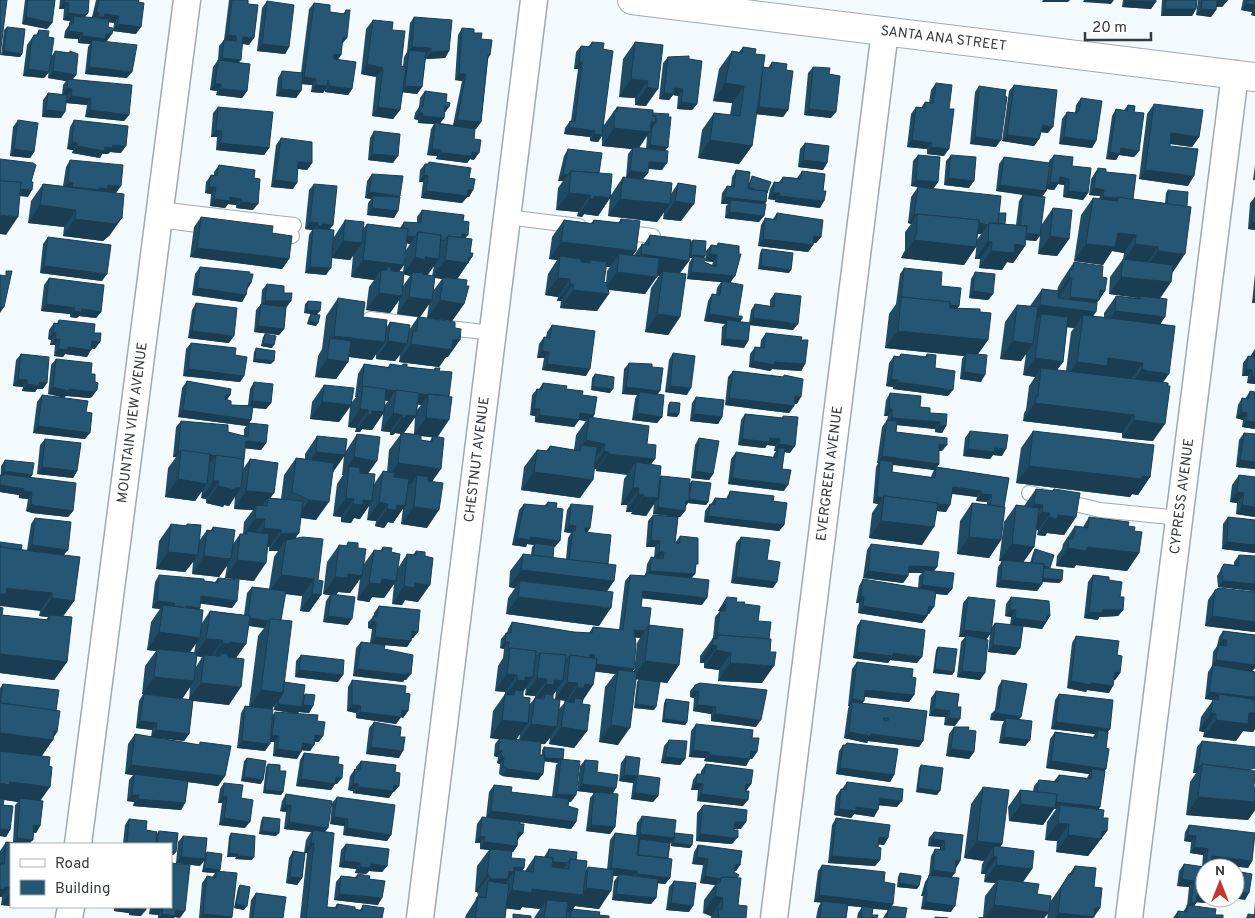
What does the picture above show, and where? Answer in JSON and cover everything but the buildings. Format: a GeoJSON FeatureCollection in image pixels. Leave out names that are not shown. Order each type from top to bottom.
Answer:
{"type":"FeatureCollection","features":[{"type":"Feature","properties":{"kind":"street","name":"MOUNTAIN VIEW AVENUE"},"geometry":{"type":"LineString","coordinates":[[78,843],[158,215],[188,0]]}},
{"type":"Feature","properties":{"kind":"street","name":"CHESTNUT AVENUE"},"geometry":{"type":"LineString","coordinates":[[420,918],[534,0]]}},
{"type":"Feature","properties":{"kind":"street","name":"SANTA ANA STREET"},"geometry":{"type":"LineString","coordinates":[[632,0],[1245,76]]}},
{"type":"Feature","properties":{"kind":"street","name":"EVERGREEN AVENUE"},"geometry":{"type":"LineString","coordinates":[[774,918],[885,31]]}},
{"type":"Feature","properties":{"kind":"street","name":"CYPRESS AVENUE"},"geometry":{"type":"LineString","coordinates":[[1129,918],[1180,518],[1245,76]]}},
{"type":"Feature","properties":{"kind":"lane"},"geometry":{"type":"LineString","coordinates":[[158,215],[293,230]]}},
{"type":"Feature","properties":{"kind":"lane"},"geometry":{"type":"LineString","coordinates":[[507,217],[653,236]]}},
{"type":"Feature","properties":{"kind":"lane"},"geometry":{"type":"LineString","coordinates":[[362,318],[493,333]]}},
{"type":"Feature","properties":{"kind":"lane"},"geometry":{"type":"LineString","coordinates":[[1029,492],[1100,510],[1180,518]]}}]}
